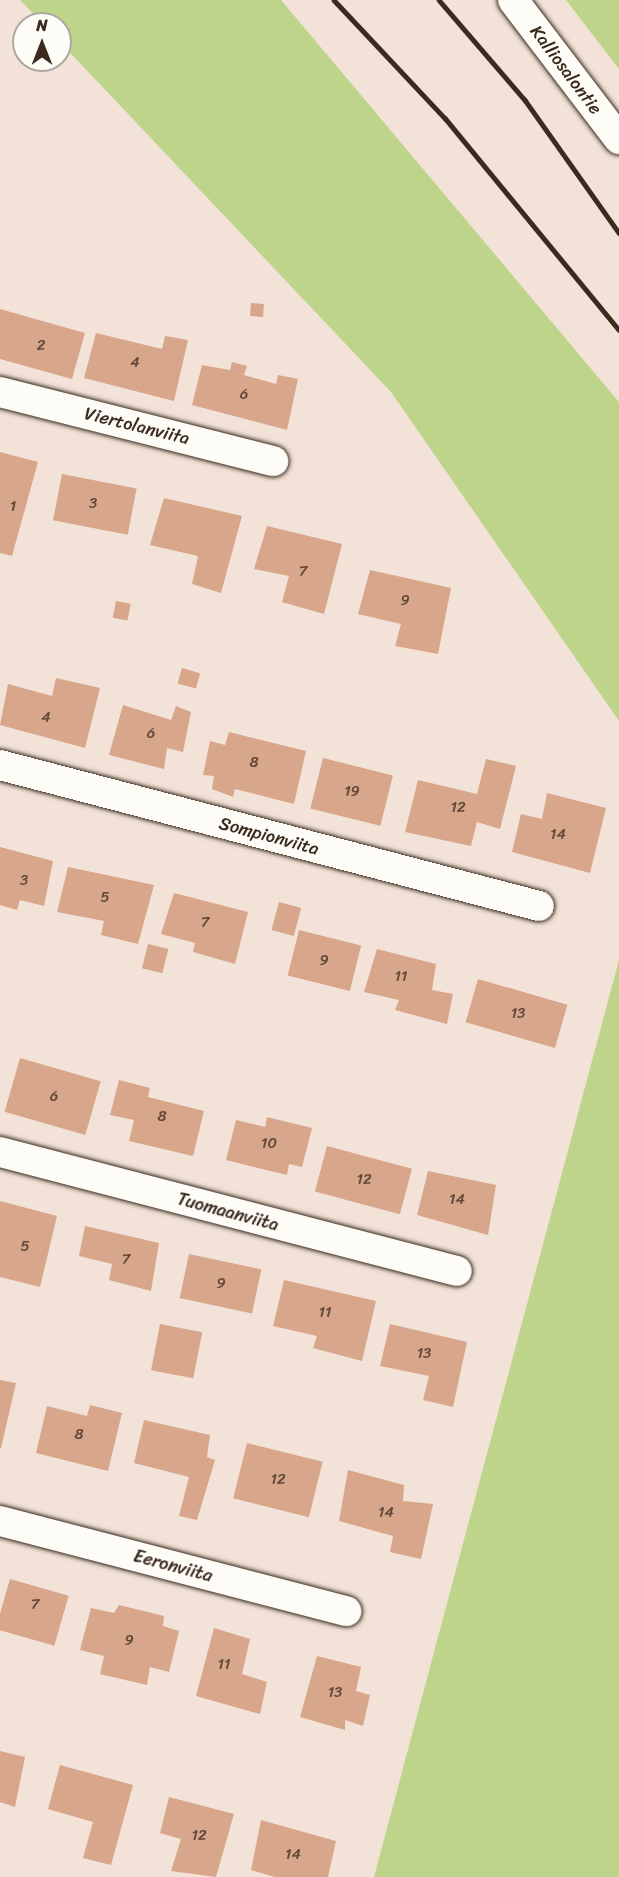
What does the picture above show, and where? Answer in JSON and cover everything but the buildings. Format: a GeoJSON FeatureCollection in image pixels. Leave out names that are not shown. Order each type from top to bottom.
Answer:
{"type":"FeatureCollection","features":[{"type":"Feature","properties":{"kind":"street","name":"Kalliosalontie"},"geometry":{"type":"LineString","coordinates":[[513,0],[619,139]]}},
{"type":"Feature","properties":{"kind":"street","name":"Viertolanviita"},"geometry":{"type":"LineString","coordinates":[[0,392],[273,461]]}},
{"type":"Feature","properties":{"kind":"street","name":"Sompionviita"},"geometry":{"type":"LineString","coordinates":[[0,765],[539,906]]}},
{"type":"Feature","properties":{"kind":"street","name":"Tuomaanviita"},"geometry":{"type":"LineString","coordinates":[[0,1152],[457,1271]]}},
{"type":"Feature","properties":{"kind":"street","name":"Eeronviita"},"geometry":{"type":"LineString","coordinates":[[0,1521],[346,1611]]}},
{"type":"Feature","properties":{"kind":"green space"},"geometry":{"type":"Polygon","coordinates":[[[20,0],[281,0],[619,402],[619,721],[391,392],[72,55],[72,12],[32,12],[20,0]]]}},
{"type":"Feature","properties":{"kind":"green space"},"geometry":{"type":"Polygon","coordinates":[[[566,0],[619,0],[619,69],[566,0]]]}},
{"type":"Feature","properties":{"kind":"green space"},"geometry":{"type":"Polygon","coordinates":[[[619,960],[619,1877],[374,1877],[434,1652],[619,960]]]}},
{"type":"Feature","properties":{"kind":"railway"},"geometry":{"type":"LineString","coordinates":[[334,0],[445,118],[619,330]]}},
{"type":"Feature","properties":{"kind":"railway"},"geometry":{"type":"LineString","coordinates":[[439,0],[525,100],[619,233]]}}]}
